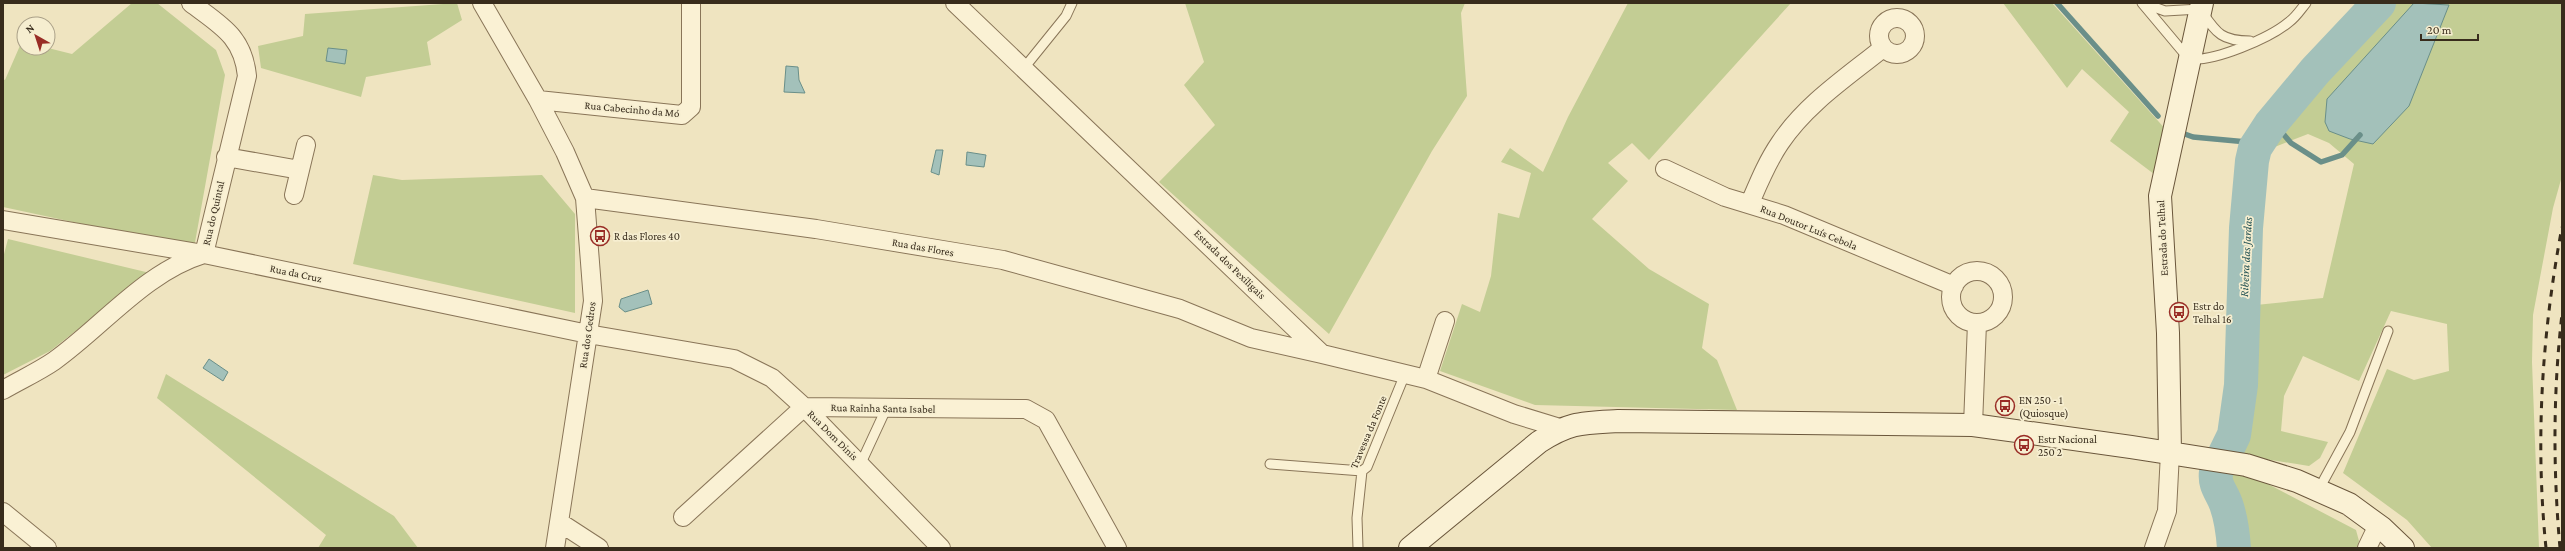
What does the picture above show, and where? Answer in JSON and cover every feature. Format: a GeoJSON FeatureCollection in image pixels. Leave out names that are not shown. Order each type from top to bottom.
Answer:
{"type":"FeatureCollection","features":[{"type":"Feature","properties":{"kind":"main road","name":"Estrada do Telhal"},"geometry":{"type":"LineString","coordinates":[[2170,453],[2168,333],[2160,196],[2201,6]]}},
{"type":"Feature","properties":{"kind":"main road"},"geometry":{"type":"LineString","coordinates":[[1410,548],[1539,442],[1560,428],[1577,424],[1618,421],[1973,425],[2246,465],[2319,489],[2349,504],[2378,525],[2403,548]]}},
{"type":"Feature","properties":{"kind":"street","name":"Rua do Quintal"},"geometry":{"type":"LineString","coordinates":[[3,390],[53,362],[164,272],[181,261],[204,254],[226,157],[247,76],[245,59],[231,33],[191,3]]}},
{"type":"Feature","properties":{"kind":"street","name":"Rua dos Cedros"},"geometry":{"type":"LineString","coordinates":[[482,3],[538,100],[565,152],[585,198],[593,301],[555,548]]}},
{"type":"Feature","properties":{"kind":"street","name":"Rua Cabecinho da Mó"},"geometry":{"type":"LineString","coordinates":[[538,100],[682,115],[691,107],[690,3]]}},
{"type":"Feature","properties":{"kind":"street","name":"Estrada dos Pexiligais"},"geometry":{"type":"LineString","coordinates":[[955,3],[1322,354]]}},
{"type":"Feature","properties":{"kind":"street"},"geometry":{"type":"LineString","coordinates":[[1750,203],[1763,170],[1780,142],[1799,118],[1883,48]]}},
{"type":"Feature","properties":{"kind":"street"},"geometry":{"type":"LineString","coordinates":[[294,195],[306,145]]}},
{"type":"Feature","properties":{"kind":"street"},"geometry":{"type":"LineString","coordinates":[[226,157],[300,170]]}},
{"type":"Feature","properties":{"kind":"street","name":"Rua Doutor Luís Cebola"},"geometry":{"type":"LineString","coordinates":[[1665,168],[1725,197],[1750,203],[1954,286]]}},
{"type":"Feature","properties":{"kind":"street","name":"Rua das Flores"},"geometry":{"type":"LineString","coordinates":[[585,198],[816,229],[1003,260],[1180,309],[1251,338],[1322,354]]}},
{"type":"Feature","properties":{"kind":"street","name":"Rua da Cruz"},"geometry":{"type":"LineString","coordinates":[[3,220],[204,254],[588,334]]}},
{"type":"Feature","properties":{"kind":"street"},"geometry":{"type":"LineString","coordinates":[[1982,272],[1990,275],[2001,287],[2002,300],[1998,311],[1993,318],[1977,323],[1968,322],[1955,311],[1951,294],[1954,286],[1966,274],[1982,272]]}},
{"type":"Feature","properties":{"kind":"street"},"geometry":{"type":"LineString","coordinates":[[1426,379],[1446,321]]}},
{"type":"Feature","properties":{"kind":"street"},"geometry":{"type":"LineString","coordinates":[[1973,425],[1977,323]]}},
{"type":"Feature","properties":{"kind":"street"},"geometry":{"type":"LineString","coordinates":[[588,334],[734,359],[772,378],[804,407]]}},
{"type":"Feature","properties":{"kind":"street"},"geometry":{"type":"LineString","coordinates":[[1322,354],[1426,379],[1514,414],[1560,428]]}},
{"type":"Feature","properties":{"kind":"street","name":"Rua Rainha Santa Isabel"},"geometry":{"type":"LineString","coordinates":[[804,407],[886,409],[1026,409],[1046,420],[1117,548]]}},
{"type":"Feature","properties":{"kind":"street","name":"Rua Dom Dinis"},"geometry":{"type":"LineString","coordinates":[[683,517],[804,407],[861,463],[941,548]]}},
{"type":"Feature","properties":{"kind":"street"},"geometry":{"type":"LineString","coordinates":[[2154,548],[2167,511],[2170,453]]}},
{"type":"Feature","properties":{"kind":"street"},"geometry":{"type":"LineString","coordinates":[[3,512],[47,548]]}},
{"type":"Feature","properties":{"kind":"street"},"geometry":{"type":"LineString","coordinates":[[559,522],[599,548]]}},
{"type":"Feature","properties":{"kind":"street"},"geometry":{"type":"LineString","coordinates":[[2367,548],[2378,525]]}},
{"type":"Feature","properties":{"kind":"lane"},"geometry":{"type":"LineString","coordinates":[[1024,68],[1066,16],[1072,3]]}},
{"type":"Feature","properties":{"kind":"lane"},"geometry":{"type":"LineString","coordinates":[[2143,3],[2165,11],[2201,6],[2222,37],[2233,41],[2258,41]]}},
{"type":"Feature","properties":{"kind":"lane"},"geometry":{"type":"LineString","coordinates":[[2143,3],[2189,59],[2201,60],[2258,41],[2290,21],[2306,3]]}},
{"type":"Feature","properties":{"kind":"lane"},"geometry":{"type":"LineString","coordinates":[[2319,489],[2350,432],[2388,331]]}},
{"type":"Feature","properties":{"kind":"lane","name":"Travessa da Fonte"},"geometry":{"type":"LineString","coordinates":[[1358,548],[1357,518],[1362,471],[1367,467],[1405,374]]}},
{"type":"Feature","properties":{"kind":"lane"},"geometry":{"type":"LineString","coordinates":[[861,463],[886,409]]}},
{"type":"Feature","properties":{"kind":"lane"},"geometry":{"type":"LineString","coordinates":[[1270,464],[1362,471]]}},
{"type":"Feature","properties":{"kind":"green space"},"geometry":{"type":"Polygon","coordinates":[[[132,3],[157,3],[216,50],[225,75],[194,248],[3,207],[3,79],[5,80],[16,55],[16,56],[56,56],[56,50],[72,54],[132,3]]]}},
{"type":"Feature","properties":{"kind":"green space"},"geometry":{"type":"Polygon","coordinates":[[[457,3],[462,20],[427,42],[431,65],[366,77],[361,97],[261,68],[258,46],[303,36],[305,14],[457,3]]]}},
{"type":"Feature","properties":{"kind":"green space"},"geometry":{"type":"Polygon","coordinates":[[[1185,3],[1465,3],[1461,13],[1467,96],[1432,151],[1329,334],[1159,182],[1215,125],[1184,85],[1204,62],[1185,3]]]}},
{"type":"Feature","properties":{"kind":"green space"},"geometry":{"type":"Polygon","coordinates":[[[1628,3],[1791,3],[1649,160],[1632,143],[1608,163],[1628,181],[1592,219],[1649,269],[1709,304],[1702,348],[1717,360],[1737,410],[1535,405],[1440,371],[1462,304],[1480,312],[1491,276],[1498,213],[1519,218],[1531,173],[1501,162],[1510,148],[1543,172],[1568,117],[1628,3]]]}},
{"type":"Feature","properties":{"kind":"green space"},"geometry":{"type":"Polygon","coordinates":[[[2003,3],[2052,3],[2168,132],[2154,174],[2110,141],[2129,112],[2082,69],[2067,88],[2003,3]]]}},
{"type":"Feature","properties":{"kind":"green space"},"geometry":{"type":"Polygon","coordinates":[[[2368,3],[2562,3],[2562,176],[2553,208],[2533,315],[2532,362],[2539,548],[2432,548],[2407,520],[2343,473],[2387,369],[2414,380],[2449,371],[2447,324],[2391,311],[2359,381],[2303,356],[2284,396],[2281,431],[2328,442],[2320,458],[2309,466],[2215,451],[2227,431],[2232,391],[2247,157],[2269,116],[2368,3]],[[2308,134],[2267,150],[2256,305],[2323,298],[2354,164],[2329,143],[2308,134]]]}},
{"type":"Feature","properties":{"kind":"green space"},"geometry":{"type":"Polygon","coordinates":[[[373,175],[402,180],[542,175],[575,214],[575,313],[353,264],[373,175]]]}},
{"type":"Feature","properties":{"kind":"green space"},"geometry":{"type":"Polygon","coordinates":[[[8,239],[150,273],[50,351],[3,375],[3,258],[8,239]]]}},
{"type":"Feature","properties":{"kind":"green space"},"geometry":{"type":"Polygon","coordinates":[[[166,374],[394,516],[418,548],[318,548],[326,535],[157,398],[166,374]]]}},
{"type":"Feature","properties":{"kind":"green space"},"geometry":{"type":"Polygon","coordinates":[[[2200,469],[2244,475],[2266,483],[2356,530],[2359,541],[2357,548],[2222,548],[2200,469]]]}},
{"type":"Feature","properties":{"kind":"water"},"geometry":{"type":"Polygon","coordinates":[[[2414,3],[2449,5],[2409,106],[2373,144],[2350,139],[2329,131],[2325,122],[2327,99],[2414,3]]]}},
{"type":"Feature","properties":{"kind":"water"},"geometry":{"type":"Polygon","coordinates":[[[328,48],[347,50],[345,64],[326,61],[328,48]]]}},
{"type":"Feature","properties":{"kind":"water"},"geometry":{"type":"Polygon","coordinates":[[[786,66],[798,67],[799,80],[805,93],[784,92],[786,66]]]}},
{"type":"Feature","properties":{"kind":"water"},"geometry":{"type":"Polygon","coordinates":[[[936,150],[943,150],[939,175],[931,172],[936,150]]]}},
{"type":"Feature","properties":{"kind":"water"},"geometry":{"type":"Polygon","coordinates":[[[967,152],[986,155],[984,167],[966,165],[967,152]]]}},
{"type":"Feature","properties":{"kind":"water"},"geometry":{"type":"Polygon","coordinates":[[[648,290],[652,304],[625,312],[619,307],[621,299],[648,290]]]}},
{"type":"Feature","properties":{"kind":"water"},"geometry":{"type":"Polygon","coordinates":[[[209,359],[228,372],[223,381],[203,368],[209,359]]]}},
{"type":"Feature","properties":{"kind":"waterway"},"geometry":{"type":"LineString","coordinates":[[2057,3],[2158,116]]}},
{"type":"Feature","properties":{"kind":"waterway","name":"Ribeira das Jardas"},"geometry":{"type":"LineString","coordinates":[[2234,548],[2229,515],[2217,485],[2216,472],[2234,435],[2241,385],[2246,228],[2252,161],[2255,148],[2270,125],[2315,71],[2379,3]]}},
{"type":"Feature","properties":{"kind":"waterway"},"geometry":{"type":"LineString","coordinates":[[2273,122],[2291,143],[2321,162],[2342,155],[2360,135]]}},
{"type":"Feature","properties":{"kind":"waterway"},"geometry":{"type":"LineString","coordinates":[[2182,133],[2193,137],[2258,143]]}},
{"type":"Feature","properties":{"kind":"railway"},"geometry":{"type":"LineString","coordinates":[[2546,548],[2541,467],[2542,387],[2545,347],[2555,267],[2562,227]]}},
{"type":"Feature","properties":{"kind":"railway"},"geometry":{"type":"LineString","coordinates":[[2560,548],[2556,490],[2555,431],[2557,372],[2562,314]]}},
{"type":"Feature","properties":{"kind":"place","name":"R das Flores 40"},"geometry":{"type":"Point","coordinates":[600,236]}},
{"type":"Feature","properties":{"kind":"place","name":"Estr do Telhal 16"},"geometry":{"type":"Point","coordinates":[2179,312]}},
{"type":"Feature","properties":{"kind":"place","name":"EN 250 - 1 (Quiosque)"},"geometry":{"type":"Point","coordinates":[2005,406]}},
{"type":"Feature","properties":{"kind":"place","name":"Estr Nacional 250 2"},"geometry":{"type":"Point","coordinates":[2024,445]}}]}
